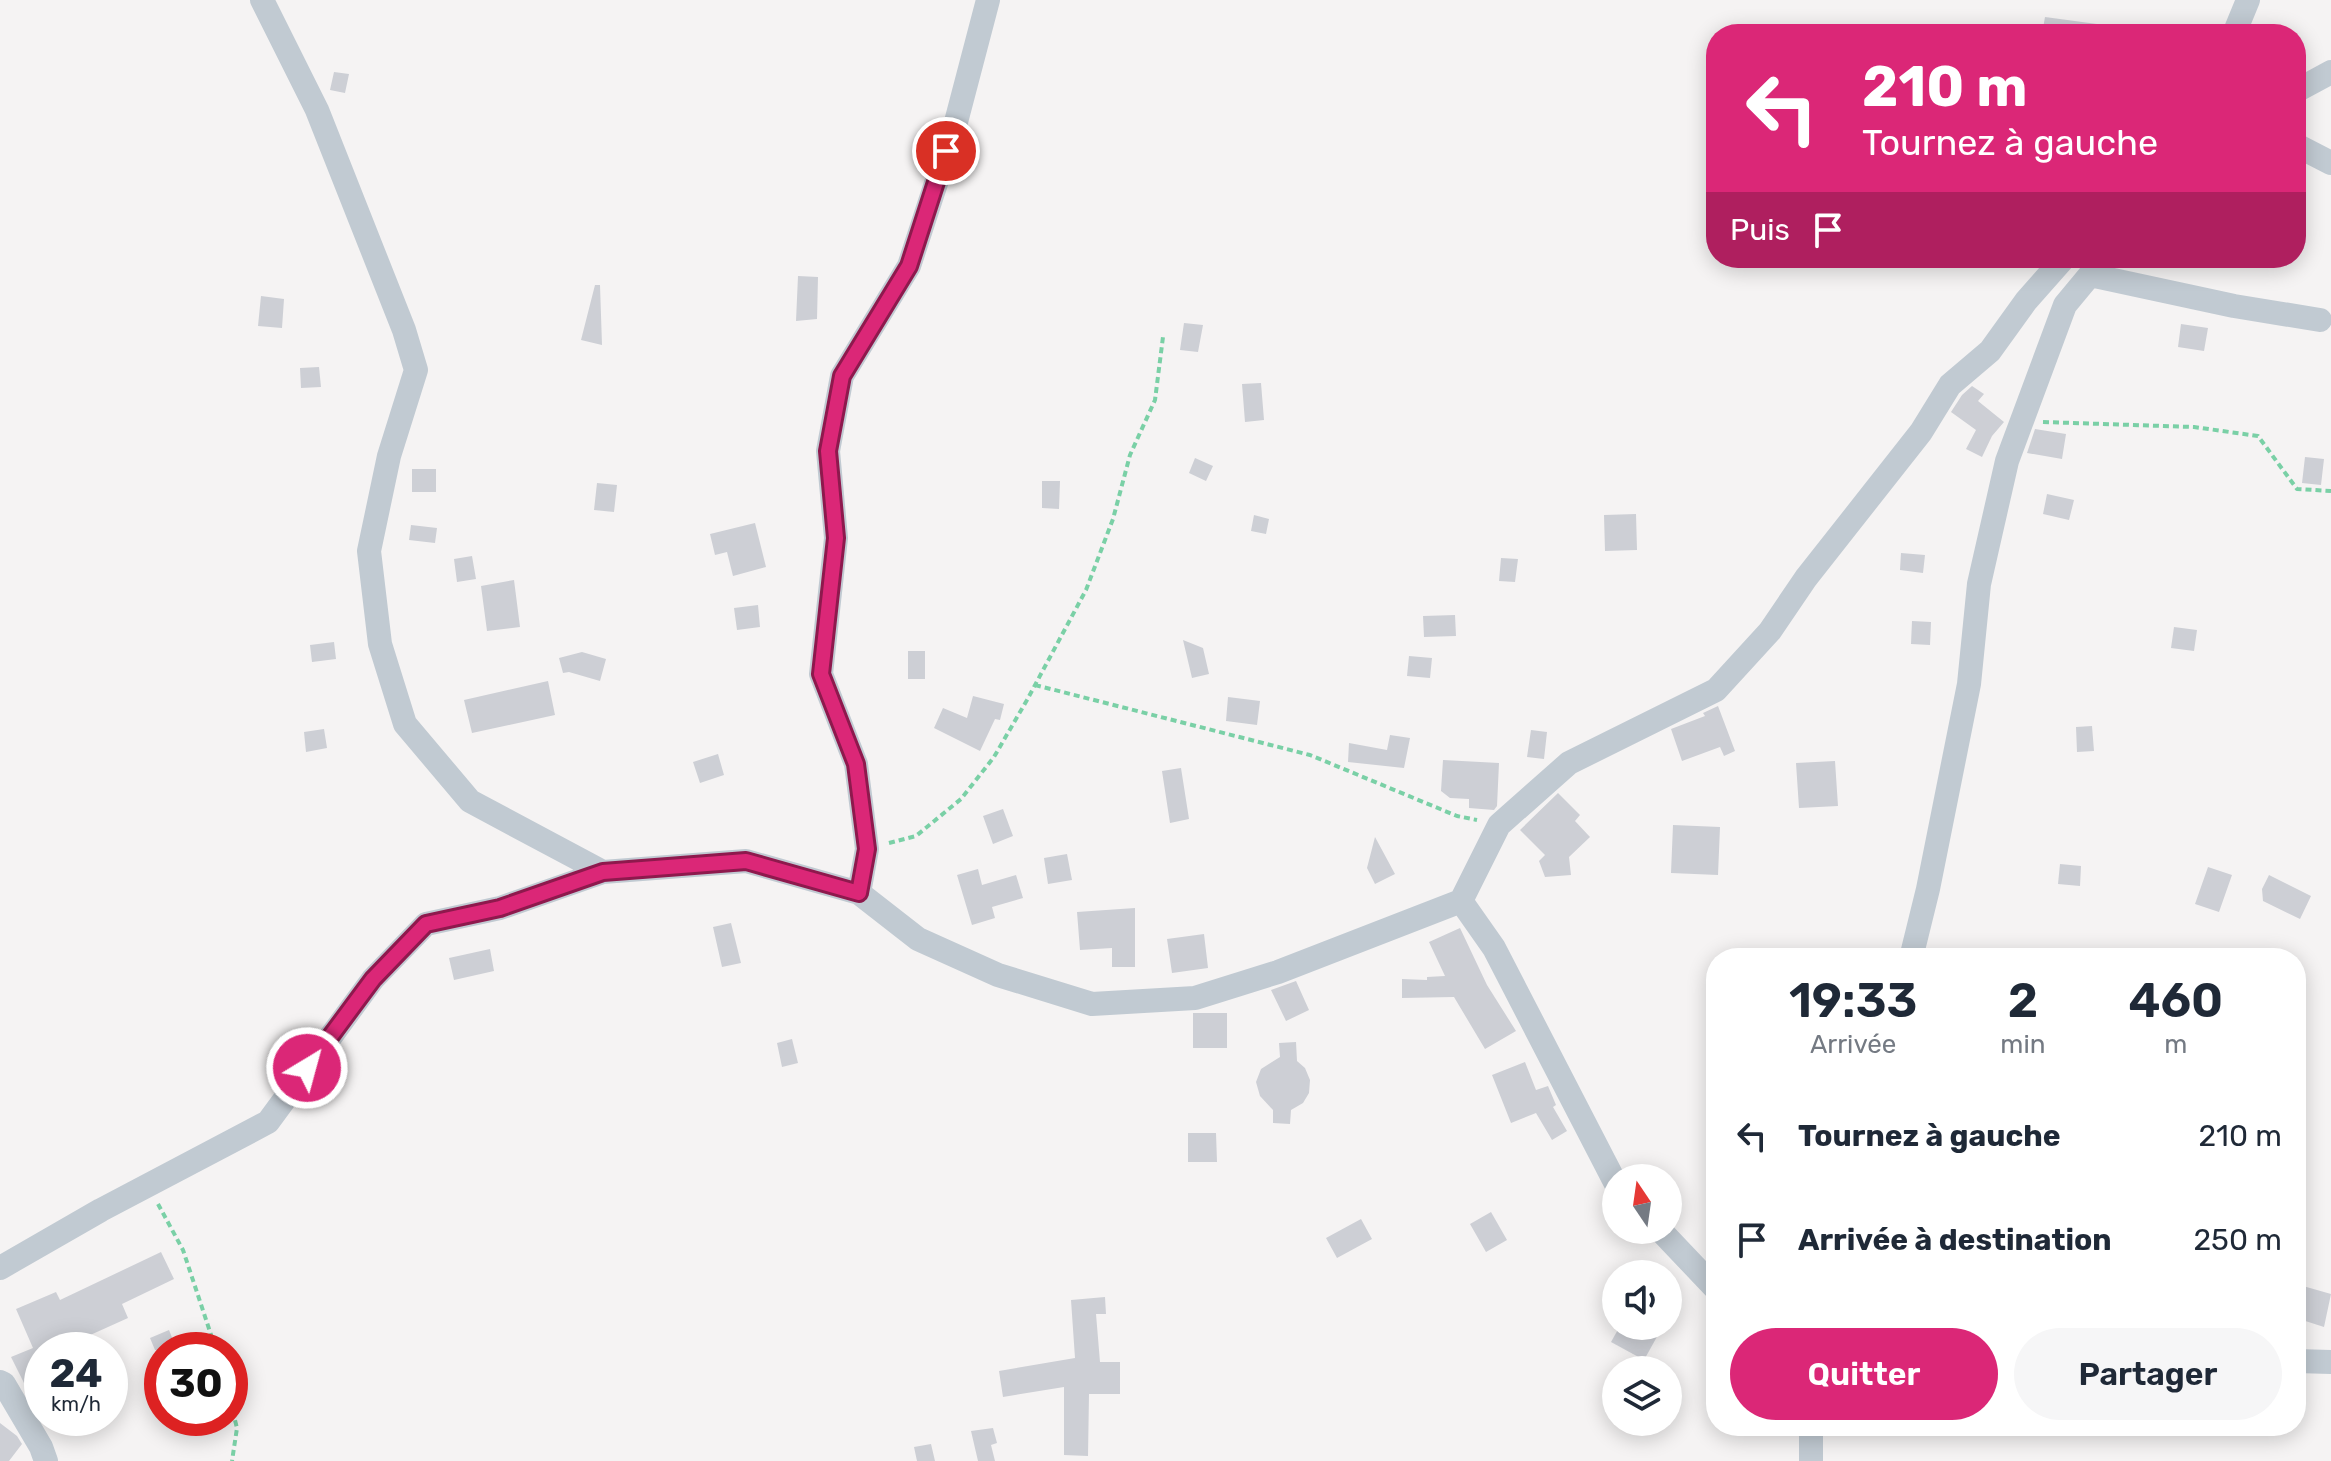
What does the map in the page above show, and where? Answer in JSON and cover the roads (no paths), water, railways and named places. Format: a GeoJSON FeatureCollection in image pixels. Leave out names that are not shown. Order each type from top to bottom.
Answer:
{"type":"FeatureCollection","features":[{"type":"Feature","properties":{"kind":"street"},"geometry":{"type":"LineString","coordinates":[[262,0],[317,110],[404,330],[416,370],[389,456],[369,551],[380,644],[405,724],[470,801],[603,872]]}},
{"type":"Feature","properties":{"kind":"street"},"geometry":{"type":"LineString","coordinates":[[859,893],[867,849],[856,764],[821,674],[836,538],[828,451],[842,376],[909,266],[956,122],[988,0]]}},
{"type":"Feature","properties":{"kind":"street"},"geometry":{"type":"LineString","coordinates":[[2238,24],[2248,0]]}},
{"type":"Feature","properties":{"kind":"street"},"geometry":{"type":"LineString","coordinates":[[2306,86],[2331,72]]}},
{"type":"Feature","properties":{"kind":"street"},"geometry":{"type":"LineString","coordinates":[[2306,150],[2331,163]]}},
{"type":"Feature","properties":{"kind":"street"},"geometry":{"type":"LineString","coordinates":[[0,1268],[268,1122],[373,979],[426,924],[500,908],[603,872],[746,861],[859,893],[918,939],[998,975],[1092,1004],[1195,998],[1278,972],[1461,901],[1499,825],[1569,763],[1716,690],[1770,631],[1806,578],[1921,432],[1950,385],[1990,351],[2026,301],[2055,268]]}},
{"type":"Feature","properties":{"kind":"street"},"geometry":{"type":"LineString","coordinates":[[1913,948],[1969,684],[1979,584],[2007,461],[2065,305],[2095,268]]}},
{"type":"Feature","properties":{"kind":"street"},"geometry":{"type":"LineString","coordinates":[[2104,268],[2234,306],[2320,320]]}},
{"type":"Feature","properties":{"kind":"street"},"geometry":{"type":"LineString","coordinates":[[1461,901],[1494,948],[1606,1164]]}},
{"type":"Feature","properties":{"kind":"street"},"geometry":{"type":"LineString","coordinates":[[1673,1244],[1706,1278]]}},
{"type":"Feature","properties":{"kind":"street"},"geometry":{"type":"LineString","coordinates":[[2306,1361],[2331,1362]]}},
{"type":"Feature","properties":{"kind":"street"},"geometry":{"type":"LineString","coordinates":[[0,1382],[41,1447],[46,1461]]}},
{"type":"Feature","properties":{"kind":"street"},"geometry":{"type":"LineString","coordinates":[[1811,1436],[1811,1461]]}}]}
